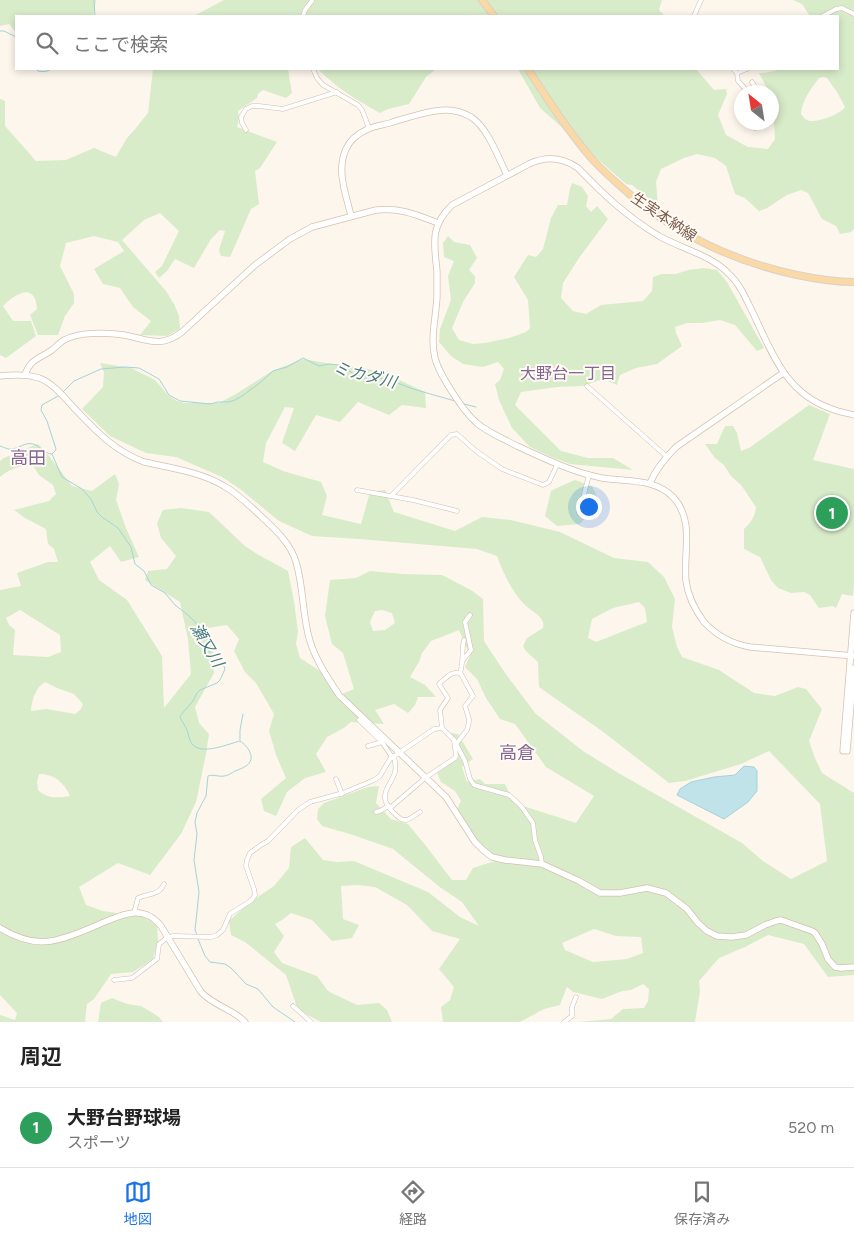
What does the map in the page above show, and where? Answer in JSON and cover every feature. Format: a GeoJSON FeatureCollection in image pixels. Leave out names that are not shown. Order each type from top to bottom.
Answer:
{"type":"FeatureCollection","features":[{"type":"Feature","properties":{"kind":"main road"},"geometry":{"type":"LineString","coordinates":[[482,0],[493,15]]}},
{"type":"Feature","properties":{"kind":"main road","name":"生実本納線"},"geometry":{"type":"LineString","coordinates":[[529,70],[556,112],[593,160],[627,192],[665,221],[712,247],[751,263],[778,271],[825,280],[854,282]]}},
{"type":"Feature","properties":{"kind":"street"},"geometry":{"type":"LineString","coordinates":[[303,15],[312,0]]}},
{"type":"Feature","properties":{"kind":"street"},"geometry":{"type":"LineString","coordinates":[[694,15],[701,0]]}},
{"type":"Feature","properties":{"kind":"street"},"geometry":{"type":"LineString","coordinates":[[825,15],[842,8],[854,14]]}},
{"type":"Feature","properties":{"kind":"street"},"geometry":{"type":"LineString","coordinates":[[313,70],[323,85],[358,105],[369,128]]}},
{"type":"Feature","properties":{"kind":"street"},"geometry":{"type":"LineString","coordinates":[[734,70],[742,85]]}},
{"type":"Feature","properties":{"kind":"street"},"geometry":{"type":"LineString","coordinates":[[737,74],[745,70]]}},
{"type":"Feature","properties":{"kind":"street"},"geometry":{"type":"LineString","coordinates":[[246,130],[241,117],[246,109],[252,106],[283,109],[337,92]]}},
{"type":"Feature","properties":{"kind":"street"},"geometry":{"type":"LineString","coordinates":[[350,216],[341,174],[342,161],[347,148],[356,136],[369,128],[438,110],[463,113],[482,127],[487,134],[507,175]]}},
{"type":"Feature","properties":{"kind":"street"},"geometry":{"type":"LineString","coordinates":[[852,655],[742,646],[718,634],[709,627],[696,610],[688,590],[686,575],[686,527],[683,514],[673,497],[650,483],[622,481],[589,475],[557,465],[478,424],[462,406],[439,369],[435,358],[437,289],[434,241],[438,223],[452,205],[538,160],[556,158],[571,163],[630,217],[660,236],[722,267],[738,284],[745,296],[783,374],[802,394],[812,401],[831,409],[854,415]]}},
{"type":"Feature","properties":{"kind":"street"},"geometry":{"type":"LineString","coordinates":[[25,375],[32,361],[73,336],[114,334],[164,342],[173,339],[256,265],[290,239],[312,227],[386,208],[410,213],[438,223]]}},
{"type":"Feature","properties":{"kind":"street"},"geometry":{"type":"LineString","coordinates":[[650,483],[656,470],[676,446],[783,374]]}},
{"type":"Feature","properties":{"kind":"street"},"geometry":{"type":"LineString","coordinates":[[0,376],[25,375],[41,379],[52,386],[103,437],[116,447],[144,462],[208,478],[224,486],[244,499],[277,531],[296,560],[310,640],[326,676],[339,695],[395,755],[395,772],[386,790],[385,798],[389,807],[399,818],[406,820],[420,812]]}},
{"type":"Feature","properties":{"kind":"street"},"geometry":{"type":"LineString","coordinates":[[587,386],[666,456]]}},
{"type":"Feature","properties":{"kind":"street"},"geometry":{"type":"LineString","coordinates":[[391,496],[453,434],[458,434],[476,451],[502,469],[543,485],[549,482],[557,465]]}},
{"type":"Feature","properties":{"kind":"street"},"geometry":{"type":"LineString","coordinates":[[579,513],[589,475]]}},
{"type":"Feature","properties":{"kind":"street"},"geometry":{"type":"LineString","coordinates":[[357,490],[432,504],[457,511]]}},
{"type":"Feature","properties":{"kind":"street"},"geometry":{"type":"LineString","coordinates":[[851,703],[854,613]]}},
{"type":"Feature","properties":{"kind":"street"},"geometry":{"type":"LineString","coordinates":[[462,660],[470,650],[465,624],[466,619],[470,615]]}},
{"type":"Feature","properties":{"kind":"street"},"geometry":{"type":"LineString","coordinates":[[376,812],[389,807],[425,778],[455,758],[453,742],[467,730],[469,719],[465,706],[473,696],[460,673],[464,640]]}},
{"type":"Feature","properties":{"kind":"street"},"geometry":{"type":"LineString","coordinates":[[854,668],[845,751],[854,752]]}},
{"type":"Feature","properties":{"kind":"street"},"geometry":{"type":"LineString","coordinates":[[460,673],[453,673],[439,684],[448,698],[440,710],[442,728],[455,742],[468,769],[472,783],[509,795],[529,817],[534,828],[535,840],[542,864]]}},
{"type":"Feature","properties":{"kind":"street"},"geometry":{"type":"LineString","coordinates":[[359,720],[395,755],[446,797],[475,842],[492,857],[542,864],[600,893],[620,893],[647,888],[666,893],[687,909],[707,931],[717,936],[732,937],[746,935],[776,920],[795,924],[816,934],[828,959],[836,967],[854,967]]}},
{"type":"Feature","properties":{"kind":"street"},"geometry":{"type":"LineString","coordinates":[[114,980],[132,978],[143,971],[157,958],[159,944],[168,937],[211,937],[221,932],[230,914],[252,900],[255,895],[246,866],[250,853],[268,842],[298,810],[310,802],[342,794],[374,780],[380,776],[390,759],[395,755],[434,729],[442,728]]}},
{"type":"Feature","properties":{"kind":"street"},"geometry":{"type":"LineString","coordinates":[[368,746],[382,742]]}},
{"type":"Feature","properties":{"kind":"street"},"geometry":{"type":"LineString","coordinates":[[336,779],[342,794]]}},
{"type":"Feature","properties":{"kind":"street"},"geometry":{"type":"LineString","coordinates":[[134,913],[138,898],[156,893],[162,889],[164,884]]}},
{"type":"Feature","properties":{"kind":"street"},"geometry":{"type":"LineString","coordinates":[[0,928],[28,940],[41,942],[52,941],[77,933],[122,915],[142,913],[153,917],[161,926],[206,998],[239,1016],[245,1022]]}},
{"type":"Feature","properties":{"kind":"street"},"geometry":{"type":"LineString","coordinates":[[564,1022],[572,1016],[572,1006],[576,996]]}},
{"type":"Feature","properties":{"kind":"street"},"geometry":{"type":"LineString","coordinates":[[293,1006],[311,1022]]}},
{"type":"Feature","properties":{"kind":"green space"},"geometry":{"type":"Polygon","coordinates":[[[0,0],[96,0],[93,15],[15,15],[15,31],[9,24],[0,26],[0,0]]]}},
{"type":"Feature","properties":{"kind":"green space"},"geometry":{"type":"Polygon","coordinates":[[[224,0],[662,0],[659,10],[664,15],[196,15],[224,0]]]}},
{"type":"Feature","properties":{"kind":"green space"},"geometry":{"type":"Polygon","coordinates":[[[793,0],[854,0],[854,229],[851,232],[840,234],[836,226],[822,219],[808,193],[801,190],[787,195],[759,211],[745,198],[735,194],[726,166],[715,158],[697,154],[661,169],[656,182],[658,206],[632,185],[626,184],[540,108],[519,70],[697,70],[714,90],[726,89],[727,94],[718,115],[726,135],[748,147],[768,149],[775,139],[774,130],[779,130],[779,85],[765,85],[759,73],[776,70],[839,70],[839,15],[809,15],[802,4],[793,0]],[[823,77],[819,78],[805,99],[801,114],[808,120],[815,121],[839,113],[845,107],[827,78],[823,77]]]}},
{"type":"Feature","properties":{"kind":"green space"},"geometry":{"type":"Polygon","coordinates":[[[153,70],[288,70],[292,93],[286,98],[263,90],[258,94],[257,98],[238,111],[237,127],[277,142],[260,168],[255,171],[259,204],[251,209],[230,257],[221,256],[219,250],[225,231],[220,230],[211,239],[194,268],[175,259],[167,271],[159,278],[155,272],[162,266],[179,231],[160,213],[144,220],[122,240],[166,291],[179,316],[180,329],[167,336],[140,335],[151,321],[133,307],[120,288],[103,284],[94,269],[124,251],[118,242],[94,236],[66,243],[60,266],[74,294],[74,303],[65,316],[58,335],[38,335],[30,315],[37,309],[35,301],[33,295],[24,292],[3,306],[13,321],[31,321],[36,336],[6,358],[0,355],[0,99],[5,101],[5,126],[36,161],[66,160],[94,148],[116,157],[127,138],[148,113],[153,70]]]}},
{"type":"Feature","properties":{"kind":"green space"},"geometry":{"type":"Polygon","coordinates":[[[319,70],[435,70],[426,77],[409,104],[380,113],[339,88],[319,70]]]}},
{"type":"Feature","properties":{"kind":"green space"},"geometry":{"type":"Polygon","coordinates":[[[572,183],[582,187],[588,196],[586,206],[591,212],[597,206],[608,219],[563,283],[561,298],[573,311],[586,314],[601,305],[643,301],[652,291],[653,277],[662,274],[676,274],[704,268],[717,270],[727,282],[764,348],[757,351],[735,325],[720,320],[687,323],[675,327],[682,346],[657,364],[636,368],[620,375],[617,385],[603,379],[583,386],[557,387],[521,392],[515,405],[561,451],[588,458],[613,458],[633,470],[570,464],[530,447],[512,428],[499,400],[495,384],[500,380],[504,369],[498,362],[483,367],[463,364],[451,356],[439,342],[440,329],[451,300],[448,276],[454,261],[444,257],[443,243],[448,236],[454,242],[470,245],[477,258],[469,270],[475,276],[475,283],[463,302],[452,328],[459,340],[473,344],[485,343],[526,332],[530,328],[528,300],[514,277],[528,255],[536,257],[543,249],[551,218],[558,205],[567,205],[572,183]]]}},
{"type":"Feature","properties":{"kind":"green space"},"geometry":{"type":"Polygon","coordinates":[[[303,359],[369,369],[393,377],[425,392],[426,408],[402,405],[389,415],[358,402],[340,422],[316,415],[295,451],[282,443],[294,408],[285,407],[266,443],[263,462],[283,471],[321,482],[327,496],[322,515],[361,524],[370,492],[385,490],[394,512],[455,531],[482,517],[511,520],[560,532],[614,558],[648,562],[664,577],[675,599],[672,627],[677,647],[682,657],[719,670],[754,693],[775,696],[798,687],[806,689],[822,709],[809,741],[815,758],[822,773],[854,793],[854,975],[828,977],[804,944],[768,935],[719,958],[699,981],[700,991],[695,1022],[579,1022],[611,1019],[623,1009],[644,1008],[648,1001],[649,989],[643,984],[631,990],[622,991],[602,999],[573,992],[567,987],[560,1005],[544,1009],[520,1022],[443,1022],[441,1007],[450,1000],[454,987],[439,969],[460,939],[432,931],[407,905],[375,887],[341,886],[343,919],[359,925],[352,938],[332,941],[312,920],[291,913],[275,924],[284,936],[274,952],[282,963],[317,976],[328,991],[338,996],[357,1005],[379,1003],[387,1010],[392,1022],[321,1022],[298,1010],[286,975],[245,942],[231,935],[229,921],[249,903],[274,886],[289,868],[291,847],[305,838],[323,860],[337,862],[354,861],[428,892],[460,917],[479,926],[462,902],[441,888],[393,849],[322,826],[317,819],[318,809],[324,803],[368,787],[379,786],[376,803],[391,819],[408,824],[452,880],[466,880],[473,868],[495,861],[470,841],[457,809],[461,801],[455,791],[441,782],[437,773],[459,757],[451,733],[458,734],[473,759],[462,767],[467,782],[480,779],[485,784],[505,784],[514,803],[576,823],[594,796],[546,767],[515,724],[500,719],[486,698],[477,679],[465,667],[470,656],[459,630],[431,641],[422,653],[410,677],[425,685],[436,697],[418,697],[415,705],[408,713],[394,704],[375,710],[384,724],[351,722],[327,737],[316,754],[326,772],[305,778],[287,792],[276,816],[264,811],[261,799],[286,778],[276,755],[269,731],[274,714],[256,683],[245,672],[234,651],[239,639],[227,625],[208,628],[213,651],[214,673],[195,707],[199,723],[209,734],[196,802],[181,834],[150,875],[118,863],[79,887],[86,905],[103,911],[143,917],[157,926],[158,941],[153,959],[133,972],[111,974],[94,999],[87,1004],[85,1022],[0,1022],[0,1015],[15,1020],[17,1013],[0,995],[0,590],[21,586],[17,573],[48,562],[58,562],[54,549],[48,544],[46,529],[14,510],[49,501],[56,494],[53,485],[39,475],[33,466],[15,468],[0,477],[0,461],[5,457],[38,444],[72,486],[92,491],[115,474],[119,484],[116,500],[139,557],[121,562],[110,546],[90,562],[99,580],[127,600],[162,656],[164,708],[191,674],[188,639],[180,602],[145,580],[148,571],[167,569],[176,556],[161,538],[157,523],[163,510],[181,508],[209,512],[245,546],[288,571],[298,632],[296,644],[300,658],[332,679],[342,694],[354,689],[343,653],[332,644],[325,616],[330,580],[356,578],[370,571],[442,575],[471,590],[483,599],[484,641],[505,673],[536,714],[583,751],[742,843],[763,861],[791,879],[827,861],[820,804],[769,751],[741,764],[685,781],[669,783],[602,731],[539,687],[538,662],[523,646],[527,638],[543,628],[543,624],[538,615],[525,605],[516,594],[505,576],[497,556],[477,549],[312,536],[279,521],[222,477],[176,457],[146,453],[110,436],[82,409],[103,387],[104,372],[100,363],[131,368],[155,380],[169,396],[184,403],[219,403],[272,371],[303,359]],[[639,602],[613,608],[592,619],[588,638],[596,642],[647,622],[645,608],[639,602]],[[20,610],[6,618],[9,625],[15,630],[13,655],[48,657],[61,652],[60,635],[20,610]],[[382,610],[375,611],[370,622],[373,631],[385,630],[395,623],[392,613],[382,610]],[[45,682],[35,695],[31,711],[47,709],[75,714],[81,709],[83,704],[74,694],[45,682]],[[39,774],[38,790],[45,795],[53,797],[70,796],[58,780],[44,774],[39,774]],[[594,929],[562,943],[565,950],[593,962],[627,959],[643,953],[641,937],[616,936],[594,929]]]}},
{"type":"Feature","properties":{"kind":"green space"},"geometry":{"type":"Polygon","coordinates":[[[809,405],[830,414],[813,460],[854,469],[853,596],[842,594],[836,608],[833,606],[819,608],[810,595],[804,592],[791,593],[778,588],[771,580],[760,557],[744,549],[744,529],[755,514],[756,507],[741,485],[731,476],[724,465],[715,458],[705,444],[717,444],[725,426],[733,426],[737,433],[741,451],[749,448],[809,405]]]}},
{"type":"Feature","properties":{"kind":"green space"},"geometry":{"type":"Polygon","coordinates":[[[575,480],[592,486],[596,495],[592,511],[580,524],[557,526],[545,516],[551,491],[575,480]]]}},
{"type":"Feature","properties":{"kind":"green space"},"geometry":{"type":"Polygon","coordinates":[[[112,998],[127,1004],[141,1006],[159,1017],[163,1022],[98,1022],[101,1003],[112,998]]]}},
{"type":"Feature","properties":{"kind":"water"},"geometry":{"type":"Polygon","coordinates":[[[744,766],[754,767],[757,771],[757,791],[748,802],[724,819],[677,795],[680,789],[691,782],[735,775],[744,766]]]}},
{"type":"Feature","properties":{"kind":"waterway"},"geometry":{"type":"LineString","coordinates":[[94,0],[95,15]]}},
{"type":"Feature","properties":{"kind":"waterway"},"geometry":{"type":"LineString","coordinates":[[0,31],[15,36]]}},
{"type":"Feature","properties":{"kind":"waterway"},"geometry":{"type":"LineString","coordinates":[[37,70],[43,72],[50,70]]}},
{"type":"Feature","properties":{"kind":"waterway","name":"ミカダ川"},"geometry":{"type":"LineString","coordinates":[[63,392],[74,381],[101,369],[125,367],[139,368],[159,379],[169,395],[180,401],[210,404],[229,402],[242,396],[273,371],[287,367],[303,358],[319,366],[339,365],[364,378],[387,379],[413,389],[455,401]]}},
{"type":"Feature","properties":{"kind":"waterway","name":"ミカダ川"},"geometry":{"type":"LineString","coordinates":[[52,454],[56,449],[47,421],[41,410],[42,405],[60,395]]}},
{"type":"Feature","properties":{"kind":"waterway","name":"ミカダ川"},"geometry":{"type":"LineString","coordinates":[[464,404],[476,407]]}},
{"type":"Feature","properties":{"kind":"waterway","name":"瀬又川"},"geometry":{"type":"LineString","coordinates":[[0,446],[10,449],[33,444],[51,454]]}},
{"type":"Feature","properties":{"kind":"waterway","name":"瀬又川"},"geometry":{"type":"LineString","coordinates":[[52,454],[62,477],[82,489],[91,499],[97,512],[118,528],[131,547],[135,564],[144,571],[151,585],[165,593],[175,605],[195,622],[208,641],[209,651],[215,662],[224,666],[225,669],[220,680],[200,690],[180,716],[191,742],[197,748],[216,748],[240,741],[246,746],[251,756],[251,760],[246,766],[228,775],[208,776],[206,796],[197,813],[195,822],[197,834],[194,860],[199,892],[195,930],[197,935]]}},
{"type":"Feature","properties":{"kind":"waterway"},"geometry":{"type":"LineString","coordinates":[[240,740],[243,714]]}},
{"type":"Feature","properties":{"kind":"waterway","name":"瀬又川"},"geometry":{"type":"LineString","coordinates":[[198,939],[205,956],[210,962],[225,964],[231,968],[246,984],[258,989],[273,1007],[295,1022]]}},
{"type":"Feature","properties":{"kind":"place","name":"大野台野球場"},"geometry":{"type":"Point","coordinates":[832,513]}},
{"type":"Feature","properties":{"kind":"district","name":"大野台一丁目"},"geometry":{"type":"Point","coordinates":[568,373]}},
{"type":"Feature","properties":{"kind":"district","name":"高田"},"geometry":{"type":"Point","coordinates":[28,458]}},
{"type":"Feature","properties":{"kind":"district","name":"高倉"},"geometry":{"type":"Point","coordinates":[517,753]}}]}
